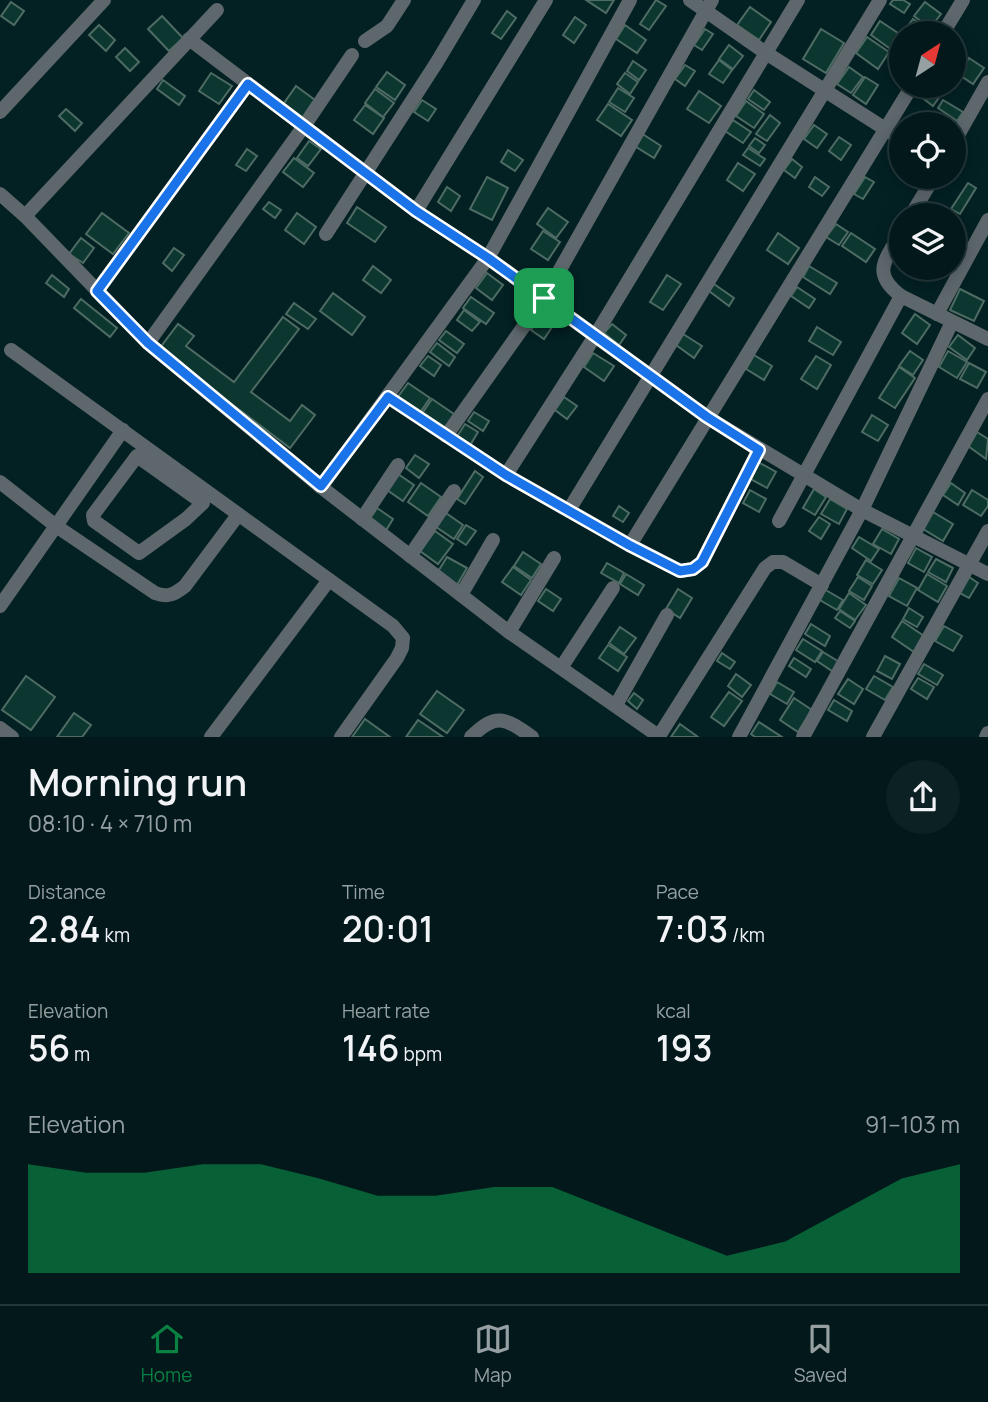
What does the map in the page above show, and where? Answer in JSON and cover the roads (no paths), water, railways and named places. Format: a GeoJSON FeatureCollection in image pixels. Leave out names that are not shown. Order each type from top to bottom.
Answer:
{"type":"FeatureCollection","features":[{"type":"Feature","properties":{"kind":"street"},"geometry":{"type":"LineString","coordinates":[[0,112],[103,0]]}},
{"type":"Feature","properties":{"kind":"street"},"geometry":{"type":"LineString","coordinates":[[365,41],[387,26],[404,0]]}},
{"type":"Feature","properties":{"kind":"street"},"geometry":{"type":"LineString","coordinates":[[326,234],[474,0]]}},
{"type":"Feature","properties":{"kind":"street"},"geometry":{"type":"LineString","coordinates":[[416,211],[546,0]]}},
{"type":"Feature","properties":{"kind":"street"},"geometry":{"type":"LineString","coordinates":[[321,486],[488,258],[630,0]]}},
{"type":"Feature","properties":{"kind":"street"},"geometry":{"type":"LineString","coordinates":[[690,0],[709,5],[766,53],[889,132]]}},
{"type":"Feature","properties":{"kind":"street"},"geometry":{"type":"LineString","coordinates":[[506,475],[595,336],[798,0]]}},
{"type":"Feature","properties":{"kind":"street"},"geometry":{"type":"LineString","coordinates":[[569,510],[880,0]]}},
{"type":"Feature","properties":{"kind":"street"},"geometry":{"type":"LineString","coordinates":[[950,21],[963,0]]}},
{"type":"Feature","properties":{"kind":"street"},"geometry":{"type":"LineString","coordinates":[[446,436],[544,298],[709,5]]}},
{"type":"Feature","properties":{"kind":"street"},"geometry":{"type":"LineString","coordinates":[[25,216],[217,10]]}},
{"type":"Feature","properties":{"kind":"street"},"geometry":{"type":"LineString","coordinates":[[189,39],[416,211],[488,258],[707,417],[862,510],[988,574]]}},
{"type":"Feature","properties":{"kind":"street"},"geometry":{"type":"LineString","coordinates":[[148,343],[352,55]]}},
{"type":"Feature","properties":{"kind":"street"},"geometry":{"type":"LineString","coordinates":[[966,121],[988,82]]}},
{"type":"Feature","properties":{"kind":"street"},"geometry":{"type":"LineString","coordinates":[[97,291],[248,84]]}},
{"type":"Feature","properties":{"kind":"street"},"geometry":{"type":"LineString","coordinates":[[629,545],[905,98]]}},
{"type":"Feature","properties":{"kind":"street"},"geometry":{"type":"LineString","coordinates":[[0,194],[25,216],[148,343],[321,486],[509,632],[660,737],[765,568],[773,562],[783,562],[822,585]]}},
{"type":"Feature","properties":{"kind":"street"},"geometry":{"type":"LineString","coordinates":[[937,314],[988,220]]}},
{"type":"Feature","properties":{"kind":"street"},"geometry":{"type":"LineString","coordinates":[[889,254],[883,264],[883,278],[889,286],[901,296],[988,339]]}},
{"type":"Feature","properties":{"kind":"street"},"geometry":{"type":"LineString","coordinates":[[779,521],[901,296]]}},
{"type":"Feature","properties":{"kind":"street"},"geometry":{"type":"LineString","coordinates":[[739,737],[862,510],[952,322]]}},
{"type":"Feature","properties":{"kind":"street"},"geometry":{"type":"LineString","coordinates":[[11,349],[124,430],[159,465],[238,515],[393,626],[403,638],[402,648],[341,737]]}},
{"type":"Feature","properties":{"kind":"street"},"geometry":{"type":"LineString","coordinates":[[388,397],[506,475],[680,571],[693,569],[702,562],[759,450]]}},
{"type":"Feature","properties":{"kind":"street"},"geometry":{"type":"LineString","coordinates":[[803,737],[988,399]]}},
{"type":"Feature","properties":{"kind":"street"},"geometry":{"type":"LineString","coordinates":[[0,606],[124,430]]}},
{"type":"Feature","properties":{"kind":"street"},"geometry":{"type":"LineString","coordinates":[[159,465],[137,456],[93,515],[94,521],[139,553],[186,519],[203,503],[198,492]]}},
{"type":"Feature","properties":{"kind":"street"},"geometry":{"type":"LineString","coordinates":[[362,519],[398,465]]}},
{"type":"Feature","properties":{"kind":"street"},"geometry":{"type":"LineString","coordinates":[[0,482],[56,526],[155,593],[164,596],[185,586],[238,515]]}},
{"type":"Feature","properties":{"kind":"street"},"geometry":{"type":"LineString","coordinates":[[410,556],[454,491]]}},
{"type":"Feature","properties":{"kind":"street"},"geometry":{"type":"LineString","coordinates":[[873,737],[988,531]]}},
{"type":"Feature","properties":{"kind":"street"},"geometry":{"type":"LineString","coordinates":[[461,595],[493,540]]}},
{"type":"Feature","properties":{"kind":"street"},"geometry":{"type":"LineString","coordinates":[[509,632],[554,558]]}},
{"type":"Feature","properties":{"kind":"street"},"geometry":{"type":"LineString","coordinates":[[211,737],[329,580]]}},
{"type":"Feature","properties":{"kind":"street"},"geometry":{"type":"LineString","coordinates":[[561,668],[613,588]]}},
{"type":"Feature","properties":{"kind":"street"},"geometry":{"type":"LineString","coordinates":[[616,705],[667,615]]}},
{"type":"Feature","properties":{"kind":"street"},"geometry":{"type":"LineString","coordinates":[[471,737],[486,722],[499,719],[513,723],[532,737]]}},
{"type":"Feature","properties":{"kind":"street"},"geometry":{"type":"LineString","coordinates":[[0,728],[12,737]]}}]}
